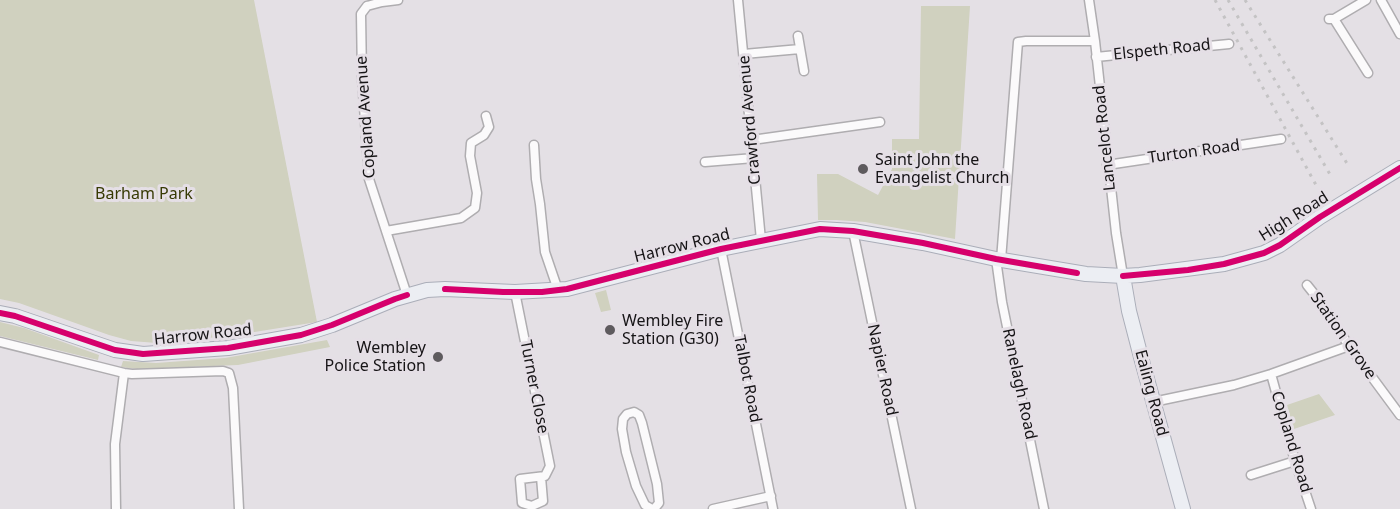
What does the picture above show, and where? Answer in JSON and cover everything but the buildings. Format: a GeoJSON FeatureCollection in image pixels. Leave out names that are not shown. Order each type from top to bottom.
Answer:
{"type":"FeatureCollection","features":[{"type":"Feature","properties":{"kind":"main road","name":"High Road"},"geometry":{"type":"LineString","coordinates":[[854,231],[998,260],[1086,274],[1123,276],[1188,270],[1224,264],[1280,245],[1400,168]]}},
{"type":"Feature","properties":{"kind":"main road","name":"Harrow Road"},"geometry":{"type":"LineString","coordinates":[[0,312],[115,350],[143,354],[228,348],[301,335],[332,326],[395,299],[428,290],[515,292],[558,290],[761,240],[820,229],[854,231]]}},
{"type":"Feature","properties":{"kind":"main road","name":"Ealing Road"},"geometry":{"type":"LineString","coordinates":[[1123,276],[1130,314],[1183,509]]}},
{"type":"Feature","properties":{"kind":"street"},"geometry":{"type":"LineString","coordinates":[[364,3],[398,0]]}},
{"type":"Feature","properties":{"kind":"street","name":"Crawford Avenue"},"geometry":{"type":"LineString","coordinates":[[738,0],[761,240]]}},
{"type":"Feature","properties":{"kind":"street","name":"Lancelot Road"},"geometry":{"type":"LineString","coordinates":[[1089,0],[1107,165],[1123,276]]}},
{"type":"Feature","properties":{"kind":"street"},"geometry":{"type":"LineString","coordinates":[[1366,0],[1331,19],[1368,73]]}},
{"type":"Feature","properties":{"kind":"street"},"geometry":{"type":"LineString","coordinates":[[1381,0],[1400,34]]}},
{"type":"Feature","properties":{"kind":"street","name":"Copland Avenue"},"geometry":{"type":"LineString","coordinates":[[364,3],[361,14],[361,46],[369,179],[407,295]]}},
{"type":"Feature","properties":{"kind":"street"},"geometry":{"type":"LineString","coordinates":[[798,36],[804,72]]}},
{"type":"Feature","properties":{"kind":"street","name":"Ranelagh Road"},"geometry":{"type":"LineString","coordinates":[[1044,509],[1008,334],[998,260],[1017,42],[1095,41]]}},
{"type":"Feature","properties":{"kind":"street","name":"Elspeth Road"},"geometry":{"type":"LineString","coordinates":[[1096,57],[1228,44]]}},
{"type":"Feature","properties":{"kind":"street"},"geometry":{"type":"LineString","coordinates":[[744,54],[800,50]]}},
{"type":"Feature","properties":{"kind":"street"},"geometry":{"type":"LineString","coordinates":[[386,231],[460,218],[475,208],[477,193],[470,156],[471,143],[484,135],[489,127],[486,116]]}},
{"type":"Feature","properties":{"kind":"street"},"geometry":{"type":"LineString","coordinates":[[752,140],[880,122]]}},
{"type":"Feature","properties":{"kind":"street","name":"Turton Road"},"geometry":{"type":"LineString","coordinates":[[1107,165],[1281,139]]}},
{"type":"Feature","properties":{"kind":"street"},"geometry":{"type":"LineString","coordinates":[[534,145],[545,252],[558,290]]}},
{"type":"Feature","properties":{"kind":"street"},"geometry":{"type":"LineString","coordinates":[[705,162],[754,158]]}},
{"type":"Feature","properties":{"kind":"street","name":"Napier Road"},"geometry":{"type":"LineString","coordinates":[[854,231],[910,509]]}},
{"type":"Feature","properties":{"kind":"street","name":"Talbot Road"},"geometry":{"type":"LineString","coordinates":[[721,249],[773,509]]}},
{"type":"Feature","properties":{"kind":"street","name":"Station Grove"},"geometry":{"type":"LineString","coordinates":[[1307,285],[1400,415]]}},
{"type":"Feature","properties":{"kind":"street","name":"Turner Close"},"geometry":{"type":"LineString","coordinates":[[515,292],[550,466],[545,476],[541,477]]}},
{"type":"Feature","properties":{"kind":"street","name":"Harrow Road"},"geometry":{"type":"LineString","coordinates":[[1,346],[124,373],[229,373],[233,388],[239,509]]}},
{"type":"Feature","properties":{"kind":"street"},"geometry":{"type":"LineString","coordinates":[[1153,402],[1202,393],[1271,374],[1349,346]]}},
{"type":"Feature","properties":{"kind":"street"},"geometry":{"type":"LineString","coordinates":[[116,509],[115,444],[124,373]]}},
{"type":"Feature","properties":{"kind":"street","name":"Copland Road"},"geometry":{"type":"LineString","coordinates":[[1271,374],[1311,509]]}},
{"type":"Feature","properties":{"kind":"street"},"geometry":{"type":"LineString","coordinates":[[634,412],[639,415],[642,423],[657,484],[659,502],[653,509],[645,505],[636,486],[626,452],[622,429],[623,419],[627,414],[634,412]]}},
{"type":"Feature","properties":{"kind":"street"},"geometry":{"type":"LineString","coordinates":[[1251,475],[1295,460]]}},
{"type":"Feature","properties":{"kind":"street"},"geometry":{"type":"LineString","coordinates":[[713,509],[771,496]]}},
{"type":"Feature","properties":{"kind":"green space","name":"Barham Park"},"geometry":{"type":"Polygon","coordinates":[[[0,0],[254,0],[317,322],[242,334],[157,343],[131,341],[109,335],[19,303],[0,299],[0,0]]]}},
{"type":"Feature","properties":{"kind":"green space"},"geometry":{"type":"Polygon","coordinates":[[[921,6],[970,6],[955,239],[865,222],[818,220],[817,174],[838,174],[878,195],[892,169],[892,139],[919,139],[921,6]]]}},
{"type":"Feature","properties":{"kind":"green space"},"geometry":{"type":"Polygon","coordinates":[[[606,290],[611,310],[601,312],[595,293],[606,290]]]}},
{"type":"Feature","properties":{"kind":"green space"},"geometry":{"type":"Polygon","coordinates":[[[0,322],[24,328],[99,355],[98,360],[0,336],[0,322]]]}},
{"type":"Feature","properties":{"kind":"green space"},"geometry":{"type":"Polygon","coordinates":[[[327,340],[330,347],[238,365],[137,369],[121,367],[123,361],[156,363],[225,358],[327,340]]]}},
{"type":"Feature","properties":{"kind":"green space"},"geometry":{"type":"Polygon","coordinates":[[[1319,394],[1335,415],[1294,429],[1287,405],[1319,394]]]}},
{"type":"Feature","properties":{"kind":"railway"},"geometry":{"type":"LineString","coordinates":[[1215,0],[1316,185]]}},
{"type":"Feature","properties":{"kind":"railway"},"geometry":{"type":"LineString","coordinates":[[1228,0],[1331,176]]}},
{"type":"Feature","properties":{"kind":"railway"},"geometry":{"type":"LineString","coordinates":[[1245,0],[1348,165]]}},
{"type":"Feature","properties":{"kind":"cycle path"},"geometry":{"type":"LineString","coordinates":[[1123,276],[1188,270],[1224,264],[1264,253],[1400,168]]}},
{"type":"Feature","properties":{"kind":"cycle path"},"geometry":{"type":"LineString","coordinates":[[445,289],[503,292],[542,292],[567,289],[721,249],[820,229],[853,231],[1077,273]]}},
{"type":"Feature","properties":{"kind":"cycle path"},"geometry":{"type":"LineString","coordinates":[[0,313],[115,350],[143,354],[228,348],[301,335],[407,295]]}},
{"type":"Feature","properties":{"kind":"place","name":"Saint John the Evangelist Church"},"geometry":{"type":"Point","coordinates":[863,169]}},
{"type":"Feature","properties":{"kind":"place","name":"Wembley Fire Station (G30)"},"geometry":{"type":"Point","coordinates":[610,330]}},
{"type":"Feature","properties":{"kind":"place","name":"Wembley Police Station"},"geometry":{"type":"Point","coordinates":[438,357]}}]}
